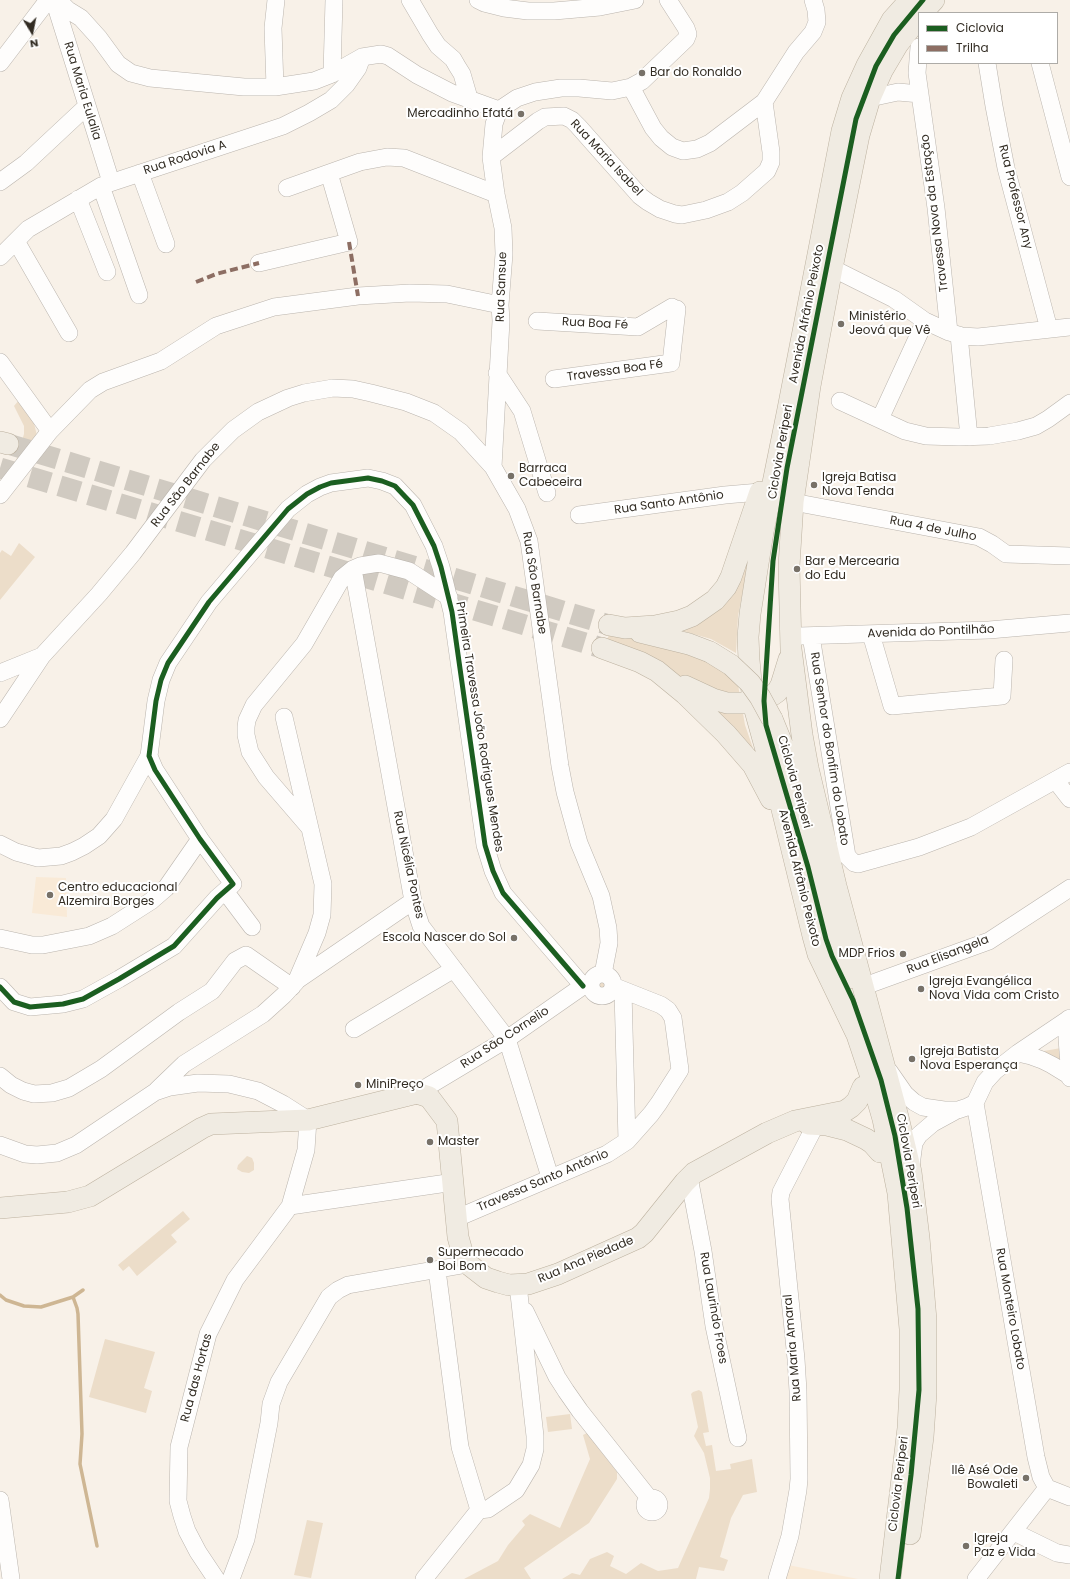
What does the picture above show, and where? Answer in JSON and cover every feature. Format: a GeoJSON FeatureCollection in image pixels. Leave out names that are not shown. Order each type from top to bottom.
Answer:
{"type":"FeatureCollection","features":[{"type":"Feature","properties":{"kind":"main road","name":"Avenida Afrânio Peixoto"},"geometry":{"type":"LineString","coordinates":[[890,1579],[908,1428],[911,1355],[898,1194],[883,1119],[857,1035],[818,954],[778,793],[753,703],[749,660],[750,614],[763,532],[840,138],[846,114],[858,84],[892,20],[924,8]]}},
{"type":"Feature","properties":{"kind":"main road","name":"Avenida Afrânio Peixoto"},"geometry":{"type":"LineString","coordinates":[[904,1579],[923,1437],[926,1393],[925,1312],[919,1238],[911,1172],[884,1064],[836,886],[808,768],[802,735],[798,641],[789,566],[793,502],[810,386],[859,135],[870,98],[882,71],[898,44],[918,16]]}},
{"type":"Feature","properties":{"kind":"main road"},"geometry":{"type":"LineString","coordinates":[[787,414],[731,577],[726,587],[715,600],[692,616],[679,621],[655,626],[617,627],[688,644],[710,652],[731,665],[750,683],[760,697],[772,719],[785,751],[840,957],[871,1018]]}},
{"type":"Feature","properties":{"kind":"main road"},"geometry":{"type":"LineString","coordinates":[[602,648],[640,662],[664,676],[720,701],[739,704],[764,701],[779,689],[798,641]]}},
{"type":"Feature","properties":{"kind":"main road"},"geometry":{"type":"LineString","coordinates":[[664,676],[726,734],[753,766],[766,787],[787,834]]}},
{"type":"Feature","properties":{"kind":"main road"},"geometry":{"type":"LineString","coordinates":[[844,1006],[855,1046],[863,1087],[894,1206],[905,1273]]}},
{"type":"Feature","properties":{"kind":"main road","name":"Rua Ana Piedade"},"geometry":{"type":"LineString","coordinates":[[417,1093],[429,1097],[447,1121],[460,1246],[468,1264],[486,1278],[519,1292],[537,1282],[638,1238],[644,1233],[689,1178],[712,1163],[767,1133],[796,1121],[845,1111],[856,1101],[863,1087]]}},
{"type":"Feature","properties":{"kind":"main road"},"geometry":{"type":"LineString","coordinates":[[0,1208],[68,1202],[90,1196],[211,1124],[308,1120],[417,1093]]}},
{"type":"Feature","properties":{"kind":"main road","name":"Rua Ana Piedade"},"geometry":{"type":"LineString","coordinates":[[786,1126],[816,1124],[836,1127],[866,1139],[880,1152]]}},
{"type":"Feature","properties":{"kind":"main road"},"geometry":{"type":"LineString","coordinates":[[882,1579],[893,1558]]}},
{"type":"Feature","properties":{"kind":"street"},"geometry":{"type":"LineString","coordinates":[[0,63],[48,0]]}},
{"type":"Feature","properties":{"kind":"street","name":"Rua Maria Eulalia"},"geometry":{"type":"LineString","coordinates":[[54,0],[87,106],[106,184],[139,295]]}},
{"type":"Feature","properties":{"kind":"street"},"geometry":{"type":"LineString","coordinates":[[58,0],[68,10],[81,18],[99,38],[118,64],[132,73],[158,79],[244,87],[275,87],[314,81],[332,74],[362,57],[381,54],[388,56],[417,75],[452,92],[499,110],[517,98],[536,92],[561,88],[612,91],[631,87],[652,73],[686,39],[688,34],[686,28],[668,0]]}},
{"type":"Feature","properties":{"kind":"street"},"geometry":{"type":"LineString","coordinates":[[275,87],[273,28],[276,0]]}},
{"type":"Feature","properties":{"kind":"street"},"geometry":{"type":"LineString","coordinates":[[332,74],[334,0]]}},
{"type":"Feature","properties":{"kind":"street"},"geometry":{"type":"LineString","coordinates":[[410,0],[438,46],[453,59],[458,66],[469,98]]}},
{"type":"Feature","properties":{"kind":"street"},"geometry":{"type":"LineString","coordinates":[[478,0],[504,8],[528,5],[554,11],[600,7],[635,0]]}},
{"type":"Feature","properties":{"kind":"street"},"geometry":{"type":"LineString","coordinates":[[631,87],[657,133],[672,147],[683,151],[697,150],[710,143],[764,102],[796,52],[813,32],[817,22],[813,0]]}},
{"type":"Feature","properties":{"kind":"street","name":"Rua Rodovia A"},"geometry":{"type":"LineString","coordinates":[[0,257],[36,224],[106,184],[283,126],[296,120],[331,100],[346,85],[358,68],[362,57]]}},
{"type":"Feature","properties":{"kind":"street","name":"Travessa Nova da Estação"},"geometry":{"type":"LineString","coordinates":[[918,60],[917,73],[969,437]]}},
{"type":"Feature","properties":{"kind":"street","name":"Rua Professor Any"},"geometry":{"type":"LineString","coordinates":[[987,64],[1006,168],[1049,329]]}},
{"type":"Feature","properties":{"kind":"street"},"geometry":{"type":"LineString","coordinates":[[1040,64],[1070,177]]}},
{"type":"Feature","properties":{"kind":"street"},"geometry":{"type":"LineString","coordinates":[[870,98],[898,92],[920,94]]}},
{"type":"Feature","properties":{"kind":"street","name":"Rua Maria Isabel"},"geometry":{"type":"LineString","coordinates":[[491,157],[545,116],[564,116],[572,120],[578,126],[640,196],[660,209],[682,215],[706,210],[728,202],[742,193],[767,171],[771,162],[771,152],[764,102]]}},
{"type":"Feature","properties":{"kind":"street"},"geometry":{"type":"LineString","coordinates":[[0,182],[26,163],[87,106]]}},
{"type":"Feature","properties":{"kind":"street","name":"Rua Sansue"},"geometry":{"type":"LineString","coordinates":[[493,466],[501,321],[500,305],[504,254],[503,228],[496,194],[491,157],[494,124],[499,110]]}},
{"type":"Feature","properties":{"kind":"street"},"geometry":{"type":"LineString","coordinates":[[286,188],[360,162],[387,157],[404,158],[496,194]]}},
{"type":"Feature","properties":{"kind":"street"},"geometry":{"type":"LineString","coordinates":[[140,173],[166,244]]}},
{"type":"Feature","properties":{"kind":"street"},"geometry":{"type":"LineString","coordinates":[[259,263],[349,242],[329,173]]}},
{"type":"Feature","properties":{"kind":"street"},"geometry":{"type":"LineString","coordinates":[[78,199],[107,272]]}},
{"type":"Feature","properties":{"kind":"street"},"geometry":{"type":"LineString","coordinates":[[16,241],[69,333]]}},
{"type":"Feature","properties":{"kind":"street"},"geometry":{"type":"LineString","coordinates":[[832,268],[894,299],[925,321],[954,334],[978,337],[1070,327]]}},
{"type":"Feature","properties":{"kind":"street"},"geometry":{"type":"LineString","coordinates":[[0,495],[50,431],[97,386],[161,361],[216,326],[274,307],[358,296],[410,293],[447,294],[500,305]]}},
{"type":"Feature","properties":{"kind":"street","name":"Rua Boa Fé"},"geometry":{"type":"LineString","coordinates":[[537,321],[638,327],[674,308]]}},
{"type":"Feature","properties":{"kind":"street","name":"Travessa Boa Fé"},"geometry":{"type":"LineString","coordinates":[[554,379],[671,363],[674,308]]}},
{"type":"Feature","properties":{"kind":"street"},"geometry":{"type":"LineString","coordinates":[[880,419],[925,321]]}},
{"type":"Feature","properties":{"kind":"street"},"geometry":{"type":"LineString","coordinates":[[0,362],[50,431]]}},
{"type":"Feature","properties":{"kind":"street"},"geometry":{"type":"LineString","coordinates":[[497,372],[522,411],[547,493]]}},
{"type":"Feature","properties":{"kind":"street","name":"Rua São Barnabe"},"geometry":{"type":"LineString","coordinates":[[0,673],[42,656],[99,594],[133,554],[203,460],[233,430],[258,412],[304,392],[333,388],[353,389],[371,393],[406,402],[434,413],[461,432],[493,466],[517,509],[529,541],[560,766],[579,843],[601,896],[608,928],[609,943],[603,984]]}},
{"type":"Feature","properties":{"kind":"street"},"geometry":{"type":"LineString","coordinates":[[840,401],[905,431],[933,436],[969,437],[989,436],[1036,426],[1048,420],[1070,403]]}},
{"type":"Feature","properties":{"kind":"street","name":"Primeira Travessa João Rodrigues Mendes"},"geometry":{"type":"LineString","coordinates":[[149,756],[156,701],[161,680],[168,663],[209,602],[288,509],[306,494],[331,483],[368,478],[395,486],[413,505],[424,523],[436,553],[449,597],[485,845],[493,871],[503,893],[603,984]]}},
{"type":"Feature","properties":{"kind":"street","name":"Rua Santo Antônio"},"geometry":{"type":"LineString","coordinates":[[579,515],[724,495],[760,492]]}},
{"type":"Feature","properties":{"kind":"street","name":"Rua 4 de Julho"},"geometry":{"type":"LineString","coordinates":[[793,502],[979,538],[995,545],[1006,554],[1070,556]]}},
{"type":"Feature","properties":{"kind":"street"},"geometry":{"type":"LineString","coordinates":[[312,831],[254,761],[246,735],[247,720],[254,705],[262,694],[277,679],[304,644],[342,578],[353,569],[360,566],[379,563],[409,571],[449,597]]}},
{"type":"Feature","properties":{"kind":"street","name":"Rua Nicélia Pontes"},"geometry":{"type":"LineString","coordinates":[[353,569],[413,901],[421,926],[429,939],[454,969],[507,1039],[550,1177]]}},
{"type":"Feature","properties":{"kind":"street","name":"Avenida do Pontilhão"},"geometry":{"type":"LineString","coordinates":[[798,641],[871,634],[989,630],[1070,623]]}},
{"type":"Feature","properties":{"kind":"street"},"geometry":{"type":"LineString","coordinates":[[871,634],[892,706],[1002,696],[1004,660]]}},
{"type":"Feature","properties":{"kind":"street","name":"Rua Senhor do Bonfim do Lobato"},"geometry":{"type":"LineString","coordinates":[[798,641],[847,856],[854,863],[858,864],[940,840],[983,821],[1063,776]]}},
{"type":"Feature","properties":{"kind":"street"},"geometry":{"type":"LineString","coordinates":[[0,719],[42,656]]}},
{"type":"Feature","properties":{"kind":"street"},"geometry":{"type":"LineString","coordinates":[[284,718],[312,831],[323,884],[322,915],[317,932],[294,984]]}},
{"type":"Feature","properties":{"kind":"street"},"geometry":{"type":"LineString","coordinates":[[149,756],[155,770],[200,839],[252,927]]}},
{"type":"Feature","properties":{"kind":"street"},"geometry":{"type":"LineString","coordinates":[[0,844],[16,852],[38,858],[60,856],[84,846],[99,836],[114,819],[149,756]]}},
{"type":"Feature","properties":{"kind":"street"},"geometry":{"type":"LineString","coordinates":[[1063,776],[1070,799]]}},
{"type":"Feature","properties":{"kind":"street"},"geometry":{"type":"LineString","coordinates":[[0,938],[32,945],[43,945],[89,936],[112,926],[151,901],[166,888],[200,839]]}},
{"type":"Feature","properties":{"kind":"street"},"geometry":{"type":"LineString","coordinates":[[0,987],[14,1002],[30,1007],[63,1004],[83,999],[120,979],[174,946],[229,887]]}},
{"type":"Feature","properties":{"kind":"street","name":"Rua Elisangela"},"geometry":{"type":"LineString","coordinates":[[862,987],[989,941],[1070,888]]}},
{"type":"Feature","properties":{"kind":"street"},"geometry":{"type":"LineString","coordinates":[[0,1145],[25,1154],[37,1155],[57,1153],[76,1145],[155,1092],[184,1064],[263,1014],[294,984],[413,901]]}},
{"type":"Feature","properties":{"kind":"street"},"geometry":{"type":"LineString","coordinates":[[0,1076],[11,1085],[34,1094],[52,1093],[69,1088],[100,1069],[179,1012],[212,991],[235,961],[246,955],[294,984]]}},
{"type":"Feature","properties":{"kind":"street"},"geometry":{"type":"LineString","coordinates":[[354,1029],[454,969]]}},
{"type":"Feature","properties":{"kind":"street"},"geometry":{"type":"LineString","coordinates":[[603,984],[627,1141]]}},
{"type":"Feature","properties":{"kind":"street","name":"Rua São Cornelio"},"geometry":{"type":"LineString","coordinates":[[417,1093],[603,984]]}},
{"type":"Feature","properties":{"kind":"street","name":"Travessa Santo Antônio"},"geometry":{"type":"LineString","coordinates":[[456,1218],[607,1154],[627,1141],[651,1114],[680,1070],[675,1023],[671,1014],[660,1005],[603,984]]}},
{"type":"Feature","properties":{"kind":"street"},"geometry":{"type":"LineString","coordinates":[[911,1172],[914,1143],[920,1135],[933,1123],[975,1103],[985,1082],[995,1071],[1018,1053],[1069,1019]]}},
{"type":"Feature","properties":{"kind":"street"},"geometry":{"type":"LineString","coordinates":[[1069,1019],[1067,1038],[1070,1077]]}},
{"type":"Feature","properties":{"kind":"street"},"geometry":{"type":"LineString","coordinates":[[1018,1053],[1042,1060],[1070,1077]]}},
{"type":"Feature","properties":{"kind":"street"},"geometry":{"type":"LineString","coordinates":[[884,1064],[905,1094],[914,1102],[934,1109],[958,1110]]}},
{"type":"Feature","properties":{"kind":"street"},"geometry":{"type":"LineString","coordinates":[[155,1092],[170,1087],[191,1084],[229,1084],[258,1091],[283,1104],[308,1120]]}},
{"type":"Feature","properties":{"kind":"street","name":"Rua Monteiro Lobato"},"geometry":{"type":"LineString","coordinates":[[975,1103],[1036,1457],[1041,1476],[1047,1488]]}},
{"type":"Feature","properties":{"kind":"street","name":"Rua das Hortas"},"geometry":{"type":"LineString","coordinates":[[216,1579],[198,1552],[187,1531],[182,1516],[178,1501],[179,1446],[208,1334],[235,1280],[290,1206],[306,1150],[308,1120]]}},
{"type":"Feature","properties":{"kind":"street","name":"Rua Maria Amaral"},"geometry":{"type":"LineString","coordinates":[[777,1579],[790,1536],[799,1479],[796,1359],[780,1199],[781,1192],[816,1124]]}},
{"type":"Feature","properties":{"kind":"street","name":"Rua Laurindo Froes"},"geometry":{"type":"LineString","coordinates":[[689,1178],[703,1250],[714,1326],[738,1438]]}},
{"type":"Feature","properties":{"kind":"street"},"geometry":{"type":"LineString","coordinates":[[290,1206],[454,1182]]}},
{"type":"Feature","properties":{"kind":"street"},"geometry":{"type":"LineString","coordinates":[[231,1579],[246,1540],[269,1424],[271,1404],[279,1382],[329,1297],[348,1285],[468,1264]]}},
{"type":"Feature","properties":{"kind":"street"},"geometry":{"type":"LineString","coordinates":[[437,1270],[460,1447],[479,1510]]}},
{"type":"Feature","properties":{"kind":"street"},"geometry":{"type":"LineString","coordinates":[[519,1292],[557,1377],[580,1411],[649,1498]]}},
{"type":"Feature","properties":{"kind":"street"},"geometry":{"type":"LineString","coordinates":[[424,1579],[479,1510],[488,1509],[516,1490],[529,1469],[535,1449],[535,1436],[519,1292]]}},
{"type":"Feature","properties":{"kind":"street"},"geometry":{"type":"LineString","coordinates":[[979,1578],[1047,1488],[1070,1497]]}},
{"type":"Feature","properties":{"kind":"street"},"geometry":{"type":"LineString","coordinates":[[0,1500],[11,1579]]}},
{"type":"Feature","properties":{"kind":"street"},"geometry":{"type":"LineString","coordinates":[[1014,1532],[1057,1553],[1070,1555]]}},
{"type":"Feature","properties":{"kind":"shaded area"},"geometry":{"type":"Polygon","coordinates":[[[19,400],[34,423],[37,436],[15,464],[24,434],[24,426],[14,406],[19,400]]]}},
{"type":"Feature","properties":{"kind":"shaded area"},"geometry":{"type":"Polygon","coordinates":[[[19,543],[35,557],[0,600],[0,553],[2,550],[11,556],[19,543]]]}},
{"type":"Feature","properties":{"kind":"shaded area"},"geometry":{"type":"Polygon","coordinates":[[[747,555],[749,561],[738,616],[736,653],[711,639],[676,629],[747,555]]]}},
{"type":"Feature","properties":{"kind":"shaded area"},"geometry":{"type":"Polygon","coordinates":[[[610,632],[707,657],[737,679],[745,725],[755,754],[606,642],[610,632]]]}},
{"type":"Feature","properties":{"kind":"shaded area","name":"Centro educacional Alzemira Borges"},"geometry":{"type":"Polygon","coordinates":[[[36,877],[66,878],[67,917],[32,913],[36,877]]]}},
{"type":"Feature","properties":{"kind":"shaded area"},"geometry":{"type":"Polygon","coordinates":[[[604,977],[609,991],[604,994],[598,993],[596,992],[594,981],[604,977]]]}},
{"type":"Feature","properties":{"kind":"shaded area"},"geometry":{"type":"Polygon","coordinates":[[[1061,1048],[1065,1063],[1046,1059],[1044,1051],[1061,1048]]]}},
{"type":"Feature","properties":{"kind":"shaded area"},"geometry":{"type":"Polygon","coordinates":[[[247,1156],[252,1158],[254,1163],[254,1170],[249,1173],[242,1172],[237,1169],[238,1165],[247,1156]]]}},
{"type":"Feature","properties":{"kind":"shaded area"},"geometry":{"type":"Polygon","coordinates":[[[183,1211],[190,1219],[171,1235],[177,1242],[137,1276],[129,1266],[123,1271],[118,1265],[183,1211]]]}},
{"type":"Feature","properties":{"kind":"shaded area"},"geometry":{"type":"Polygon","coordinates":[[[105,1339],[155,1352],[144,1388],[152,1391],[146,1413],[89,1397],[105,1339]]]}},
{"type":"Feature","properties":{"kind":"shaded area"},"geometry":{"type":"Polygon","coordinates":[[[699,1390],[702,1392],[709,1432],[703,1433],[706,1446],[712,1445],[716,1471],[731,1469],[730,1464],[752,1459],[757,1492],[743,1495],[731,1518],[720,1557],[728,1560],[724,1571],[699,1567],[696,1579],[562,1579],[572,1573],[580,1575],[590,1559],[607,1552],[614,1556],[610,1566],[626,1574],[641,1563],[658,1571],[678,1568],[709,1498],[710,1478],[704,1453],[694,1436],[698,1427],[691,1394],[699,1390]]]}},
{"type":"Feature","properties":{"kind":"shaded area"},"geometry":{"type":"Polygon","coordinates":[[[570,1414],[572,1429],[548,1432],[546,1417],[570,1414]]]}},
{"type":"Feature","properties":{"kind":"shaded area"},"geometry":{"type":"Polygon","coordinates":[[[587,1433],[617,1472],[617,1479],[589,1523],[524,1568],[531,1579],[464,1579],[498,1561],[508,1545],[525,1525],[522,1521],[530,1514],[560,1528],[590,1459],[583,1435],[587,1433]]]}},
{"type":"Feature","properties":{"kind":"shaded area"},"geometry":{"type":"Polygon","coordinates":[[[307,1520],[323,1523],[311,1578],[294,1575],[307,1520]]]}},
{"type":"Feature","properties":{"kind":"shaded area"},"geometry":{"type":"Polygon","coordinates":[[[788,1565],[858,1579],[784,1579],[788,1565]]]}},
{"type":"Feature","properties":{"kind":"waterway"},"geometry":{"type":"LineString","coordinates":[[0,1295],[6,1300],[24,1306],[41,1307],[73,1297],[83,1290]]}},
{"type":"Feature","properties":{"kind":"waterway"},"geometry":{"type":"LineString","coordinates":[[73,1297],[78,1314],[82,1434],[80,1464],[97,1546]]}},
{"type":"Feature","properties":{"kind":"tunnel"},"geometry":{"type":"LineString","coordinates":[[8,444],[609,625]]}},
{"type":"Feature","properties":{"kind":"tunnel"},"geometry":{"type":"LineString","coordinates":[[0,468],[602,648]]}},
{"type":"Feature","properties":{"kind":"marked path"},"geometry":{"type":"LineString","coordinates":[[349,242],[358,296]]}},
{"type":"Feature","properties":{"kind":"marked path"},"geometry":{"type":"LineString","coordinates":[[196,282],[216,274],[259,263]]}},
{"type":"Feature","properties":{"kind":"cycle path","name":"Ciclovia Periperi"},"geometry":{"type":"LineString","coordinates":[[898,1579],[911,1475],[919,1390],[918,1309],[907,1208],[895,1136],[881,1080],[853,1000],[832,956],[826,939],[808,867],[766,725],[764,701],[773,561],[787,468],[856,119],[876,66],[894,35],[923,0]]}},
{"type":"Feature","properties":{"kind":"cycle path"},"geometry":{"type":"LineString","coordinates":[[0,987],[14,1002],[30,1007],[63,1004],[83,999],[174,946],[217,898],[233,884],[200,839],[155,770],[149,756],[156,701],[161,680],[168,663],[209,602],[288,509],[307,494],[320,487],[331,483],[368,478],[395,486],[413,505],[434,546],[441,567],[452,612],[485,845],[493,871],[503,893],[583,986]]}},
{"type":"Feature","properties":{"kind":"place","name":"Bar do Ronaldo"},"geometry":{"type":"Point","coordinates":[642,73]}},
{"type":"Feature","properties":{"kind":"place","name":"Mercadinho Efatá"},"geometry":{"type":"Point","coordinates":[521,114]}},
{"type":"Feature","properties":{"kind":"place","name":"Ministério Jeová que Vê"},"geometry":{"type":"Point","coordinates":[841,324]}},
{"type":"Feature","properties":{"kind":"place","name":"Barraca Cabeceira"},"geometry":{"type":"Point","coordinates":[511,476]}},
{"type":"Feature","properties":{"kind":"place","name":"Igreja Batisa Nova Tenda"},"geometry":{"type":"Point","coordinates":[814,485]}},
{"type":"Feature","properties":{"kind":"place","name":"Bar e Mercearia do Edu"},"geometry":{"type":"Point","coordinates":[797,569]}},
{"type":"Feature","properties":{"kind":"place","name":"Centro educacional Alzemira Borges"},"geometry":{"type":"Point","coordinates":[50,895]}},
{"type":"Feature","properties":{"kind":"place","name":"Escola Nascer do Sol"},"geometry":{"type":"Point","coordinates":[514,938]}},
{"type":"Feature","properties":{"kind":"place","name":"MDP Frios"},"geometry":{"type":"Point","coordinates":[903,954]}},
{"type":"Feature","properties":{"kind":"place","name":"Igreja Evangélica Nova Vida com Cristo"},"geometry":{"type":"Point","coordinates":[921,989]}},
{"type":"Feature","properties":{"kind":"place","name":"Igreja Batista Nova Esperança"},"geometry":{"type":"Point","coordinates":[912,1059]}},
{"type":"Feature","properties":{"kind":"place","name":"MiniPreço"},"geometry":{"type":"Point","coordinates":[358,1085]}},
{"type":"Feature","properties":{"kind":"place","name":"Master"},"geometry":{"type":"Point","coordinates":[430,1142]}},
{"type":"Feature","properties":{"kind":"place","name":"Supermecado Boi Bom"},"geometry":{"type":"Point","coordinates":[430,1260]}},
{"type":"Feature","properties":{"kind":"place","name":"Ilê Asé Ode Bowaleti"},"geometry":{"type":"Point","coordinates":[1026,1478]}},
{"type":"Feature","properties":{"kind":"place","name":"Igreja Paz e Vida"},"geometry":{"type":"Point","coordinates":[966,1546]}}]}
